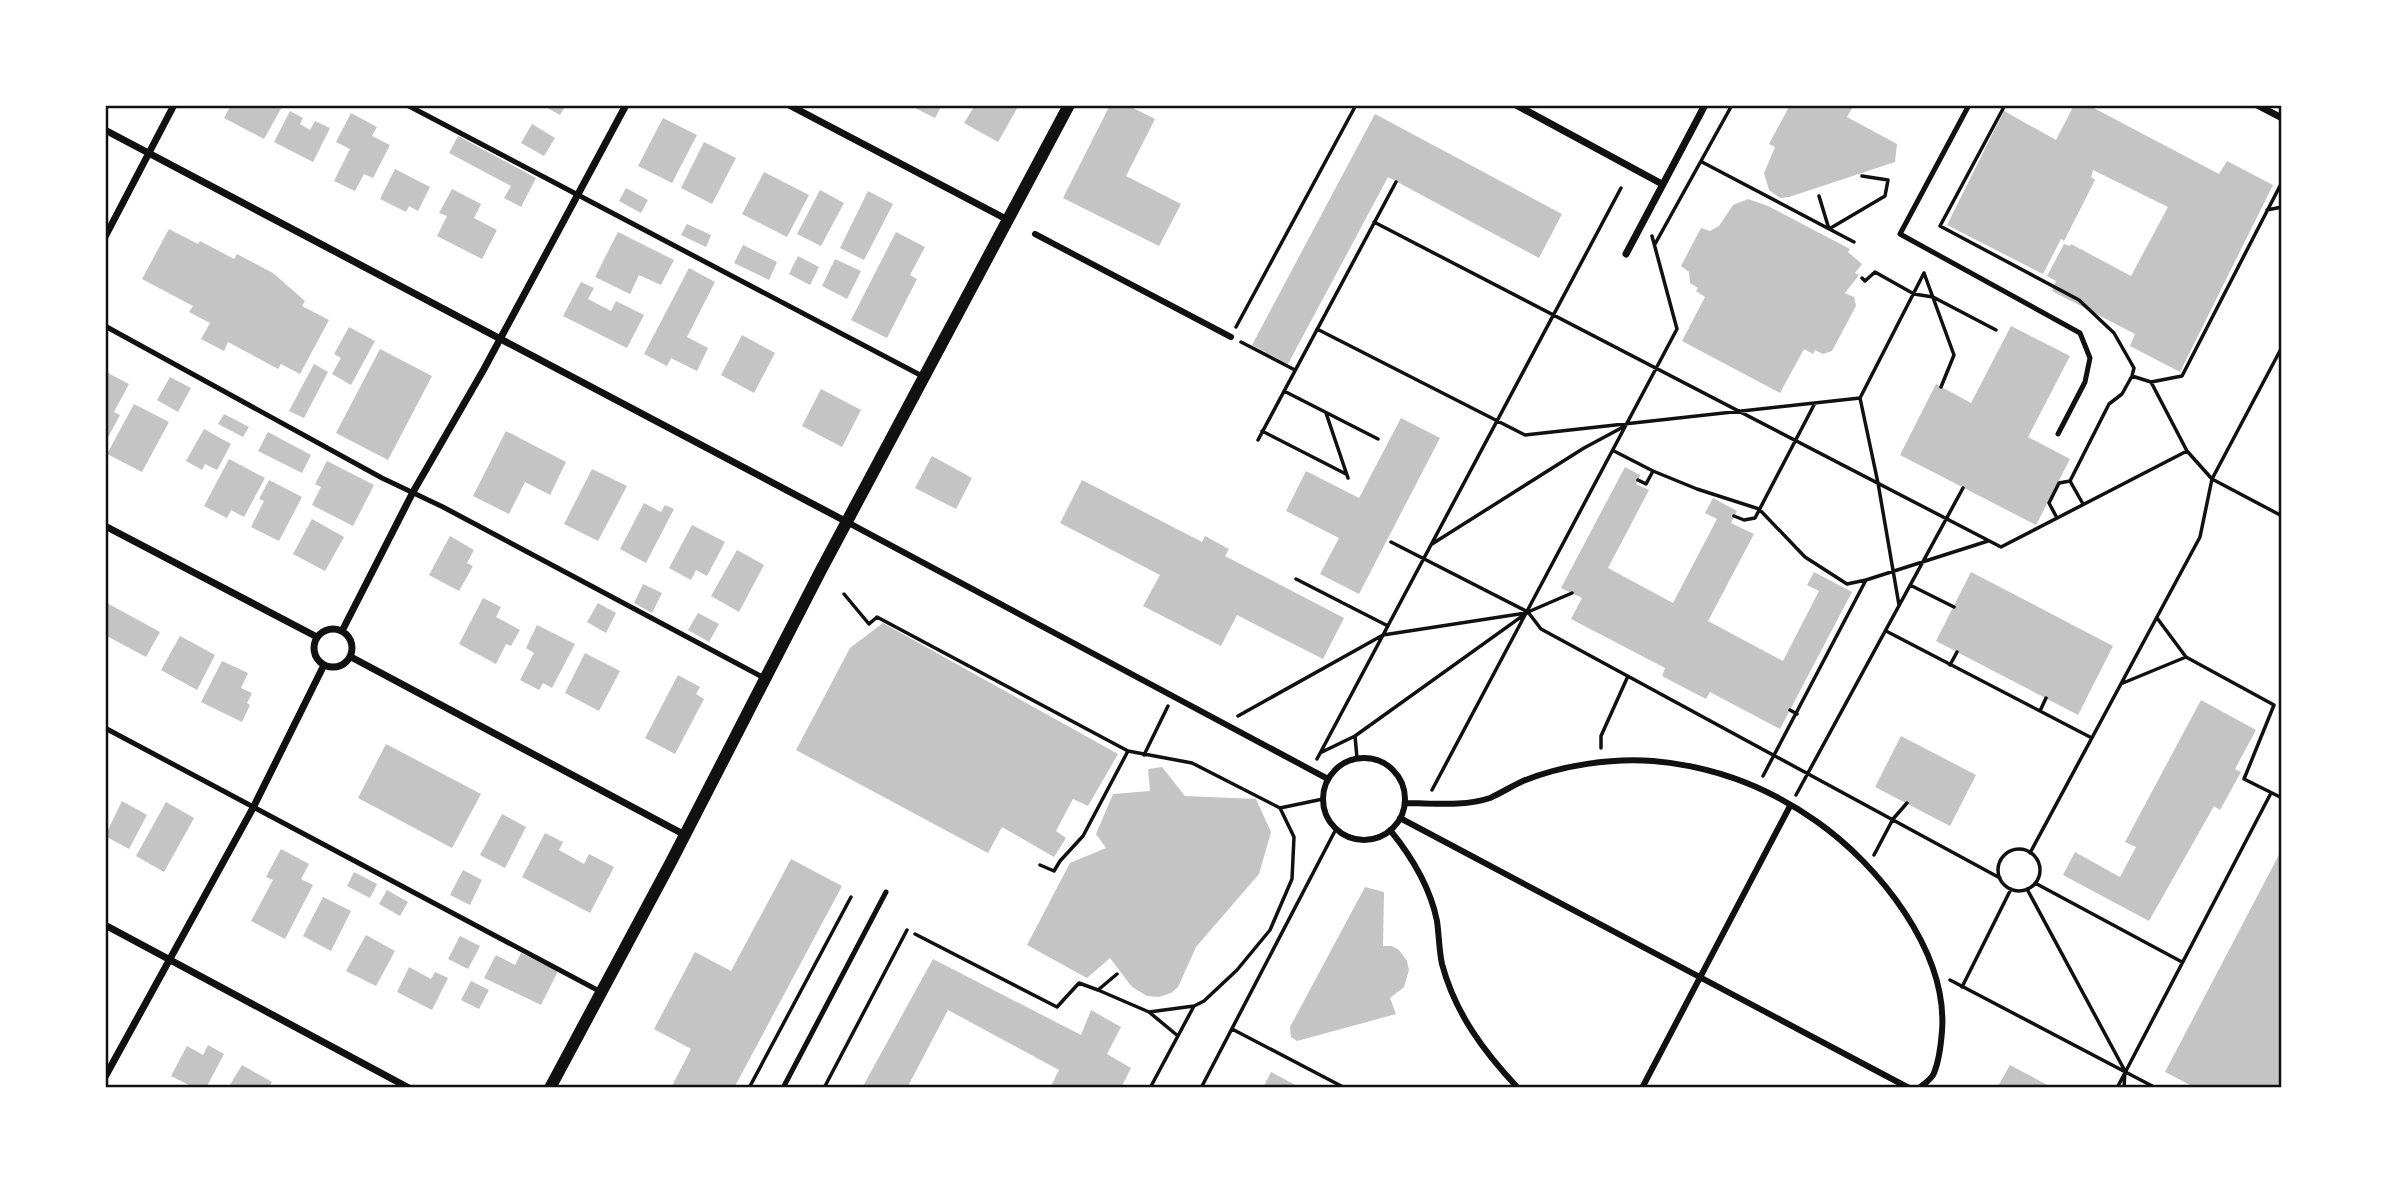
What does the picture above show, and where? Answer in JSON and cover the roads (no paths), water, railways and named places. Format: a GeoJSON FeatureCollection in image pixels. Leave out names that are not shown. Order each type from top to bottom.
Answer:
{"type":"FeatureCollection","features":[{"type":"Feature","properties":{"kind":"street"},"geometry":{"type":"LineString","coordinates":[[105,237],[174,105]]}},
{"type":"Feature","properties":{"kind":"street"},"geometry":{"type":"LineString","coordinates":[[342,631],[413,492],[500,340],[626,105]]}},
{"type":"Feature","properties":{"kind":"street"},"geometry":{"type":"LineString","coordinates":[[789,105],[1008,220]]}},
{"type":"Feature","properties":{"kind":"street"},"geometry":{"type":"LineString","coordinates":[[550,1088],[1069,105]]}},
{"type":"Feature","properties":{"kind":"street"},"geometry":{"type":"LineString","coordinates":[[1516,105],[1662,184]]}},
{"type":"Feature","properties":{"kind":"street"},"geometry":{"type":"LineString","coordinates":[[1626,254],[1705,105]]}},
{"type":"Feature","properties":{"kind":"street"},"geometry":{"type":"LineString","coordinates":[[2257,105],[2282,118]]}},
{"type":"Feature","properties":{"kind":"street"},"geometry":{"type":"LineString","coordinates":[[105,130],[1328,779]]}},
{"type":"Feature","properties":{"kind":"street"},"geometry":{"type":"LineString","coordinates":[[1035,233],[1231,337]]}},
{"type":"Feature","properties":{"kind":"street"},"geometry":{"type":"LineString","coordinates":[[105,526],[317,637]]}},
{"type":"Feature","properties":{"kind":"street"},"geometry":{"type":"LineString","coordinates":[[326,630],[342,631],[350,638],[351,657],[341,666],[324,665],[315,655],[314,643],[317,637],[326,630]]}},
{"type":"Feature","properties":{"kind":"street"},"geometry":{"type":"LineString","coordinates":[[351,657],[685,835]]}},
{"type":"Feature","properties":{"kind":"street"},"geometry":{"type":"LineString","coordinates":[[105,1077],[253,808],[324,665]]}},
{"type":"Feature","properties":{"kind":"street"},"geometry":{"type":"LineString","coordinates":[[1357,758],[1382,761],[1400,779],[1404,790],[1405,803],[1400,818],[1390,830],[1368,840],[1347,836],[1336,829],[1327,816],[1323,799],[1328,779],[1334,770],[1345,762],[1357,758]]}},
{"type":"Feature","properties":{"kind":"street"},"geometry":{"type":"LineString","coordinates":[[1405,803],[1488,798],[1524,781],[1567,767],[1652,761],[1694,767],[1734,778],[1790,806],[1815,820],[1868,866],[1900,906],[1921,940],[1936,973],[1944,1013],[1942,1041],[1934,1075],[1919,1088]]}},
{"type":"Feature","properties":{"kind":"street"},"geometry":{"type":"LineString","coordinates":[[1642,1088],[1790,806]]}},
{"type":"Feature","properties":{"kind":"street"},"geometry":{"type":"LineString","coordinates":[[1400,818],[1909,1088]]}},
{"type":"Feature","properties":{"kind":"street"},"geometry":{"type":"LineString","coordinates":[[1390,830],[1409,853],[1426,884],[1437,920],[1442,963],[1458,1008],[1497,1065],[1518,1088]]}},
{"type":"Feature","properties":{"kind":"street"},"geometry":{"type":"LineString","coordinates":[[105,925],[410,1088]]}},
{"type":"Feature","properties":{"kind":"lane"},"geometry":{"type":"LineString","coordinates":[[407,105],[924,377]]}},
{"type":"Feature","properties":{"kind":"lane"},"geometry":{"type":"LineString","coordinates":[[1969,105],[1900,233],[2080,334],[2090,358],[2085,382],[2058,433]]}},
{"type":"Feature","properties":{"kind":"lane"},"geometry":{"type":"LineString","coordinates":[[105,327],[765,679]]}},
{"type":"Feature","properties":{"kind":"lane"},"geometry":{"type":"LineString","coordinates":[[105,728],[601,992]]}},
{"type":"Feature","properties":{"kind":"lane"},"geometry":{"type":"LineString","coordinates":[[783,1088],[886,892]]}}]}
